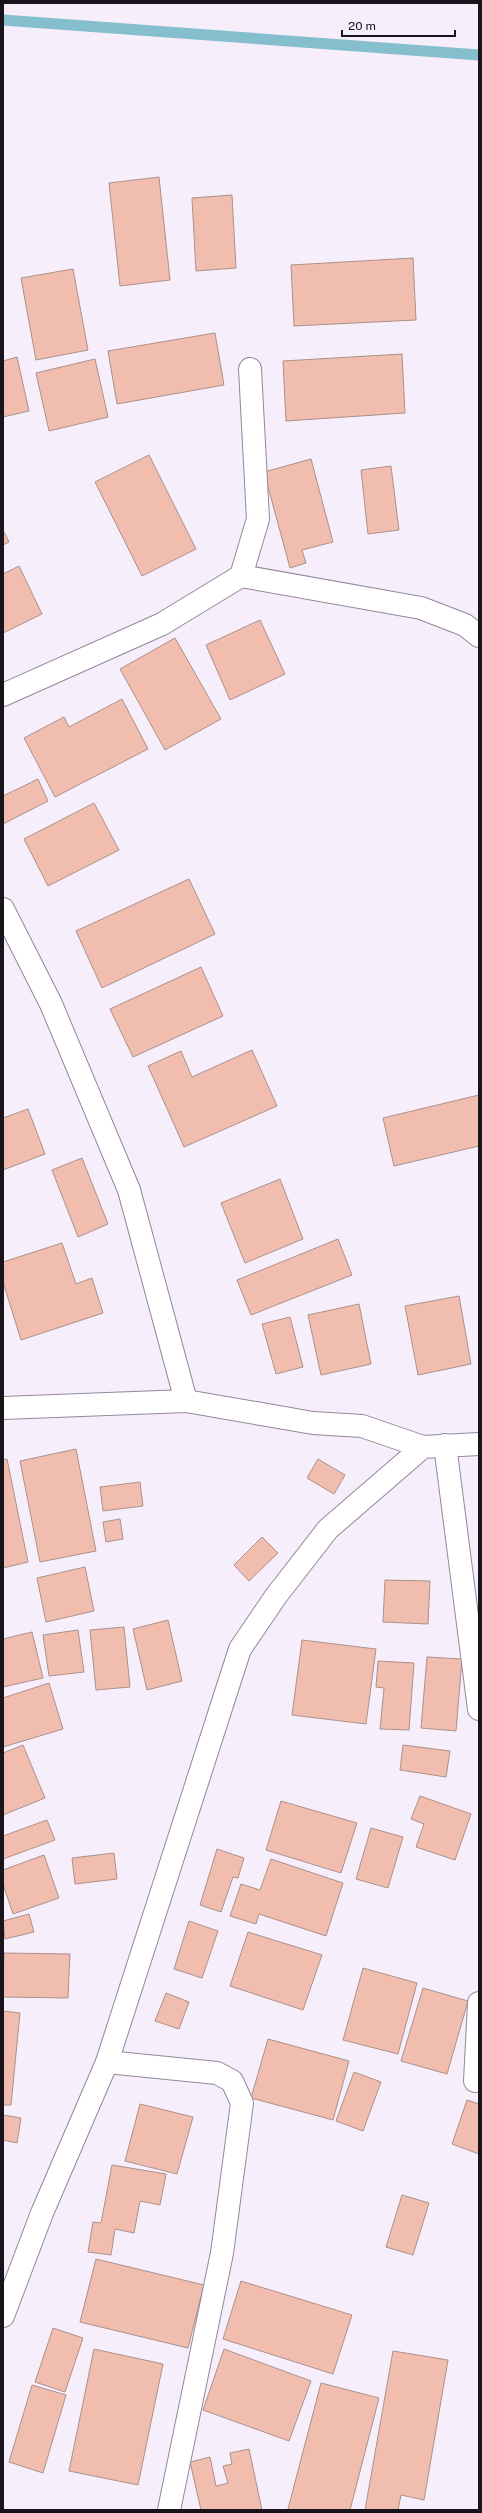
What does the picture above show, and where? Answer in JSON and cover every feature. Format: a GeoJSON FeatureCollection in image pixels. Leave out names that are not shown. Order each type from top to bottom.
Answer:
{"type":"FeatureCollection","features":[{"type":"Feature","properties":{"kind":"street"},"geometry":{"type":"LineString","coordinates":[[241,576],[258,519],[250,369]]}},
{"type":"Feature","properties":{"kind":"street"},"geometry":{"type":"LineString","coordinates":[[3,695],[162,624],[241,576],[421,608],[465,625],[479,636]]}},
{"type":"Feature","properties":{"kind":"street"},"geometry":{"type":"LineString","coordinates":[[3,909],[51,1004],[129,1190],[186,1401]]}},
{"type":"Feature","properties":{"kind":"street"},"geometry":{"type":"LineString","coordinates":[[3,1408],[186,1401],[313,1423],[362,1426],[422,1447],[479,1444]]}},
{"type":"Feature","properties":{"kind":"street"},"geometry":{"type":"LineString","coordinates":[[445,1445],[479,1710]]}},
{"type":"Feature","properties":{"kind":"street"},"geometry":{"type":"LineString","coordinates":[[3,2316],[42,2213],[107,2062],[240,1649],[276,1596],[328,1529],[422,1447]]}},
{"type":"Feature","properties":{"kind":"street"},"geometry":{"type":"LineString","coordinates":[[475,2081],[479,2003]]}},
{"type":"Feature","properties":{"kind":"street"},"geometry":{"type":"LineString","coordinates":[[107,2062],[217,2072],[232,2081],[242,2104],[222,2253],[169,2510]]}},
{"type":"Feature","properties":{"kind":"building"},"geometry":{"type":"Polygon","coordinates":[[[159,177],[170,280],[120,286],[109,183],[159,177]]]}},
{"type":"Feature","properties":{"kind":"building"},"geometry":{"type":"Polygon","coordinates":[[[232,195],[236,268],[196,271],[192,198],[232,195]]]}},
{"type":"Feature","properties":{"kind":"building"},"geometry":{"type":"Polygon","coordinates":[[[413,258],[416,320],[294,326],[291,265],[413,258]]]}},
{"type":"Feature","properties":{"kind":"building"},"geometry":{"type":"Polygon","coordinates":[[[73,269],[88,350],[36,360],[21,278],[73,269]]]}},
{"type":"Feature","properties":{"kind":"building"},"geometry":{"type":"Polygon","coordinates":[[[215,333],[224,385],[117,404],[108,351],[215,333]]]}},
{"type":"Feature","properties":{"kind":"building"},"geometry":{"type":"Polygon","coordinates":[[[402,354],[405,413],[286,421],[283,361],[402,354]]]}},
{"type":"Feature","properties":{"kind":"building"},"geometry":{"type":"Polygon","coordinates":[[[17,357],[29,411],[3,417],[3,361],[17,357]]]}},
{"type":"Feature","properties":{"kind":"building"},"geometry":{"type":"Polygon","coordinates":[[[95,359],[108,417],[49,431],[36,373],[95,359]]]}},
{"type":"Feature","properties":{"kind":"building"},"geometry":{"type":"Polygon","coordinates":[[[149,455],[196,549],[142,576],[95,482],[149,455]]]}},
{"type":"Feature","properties":{"kind":"building"},"geometry":{"type":"Polygon","coordinates":[[[311,459],[333,542],[302,550],[306,563],[290,568],[264,472],[311,459]]]}},
{"type":"Feature","properties":{"kind":"building"},"geometry":{"type":"Polygon","coordinates":[[[391,466],[399,530],[368,534],[361,470],[391,466]]]}},
{"type":"Feature","properties":{"kind":"building"},"geometry":{"type":"Polygon","coordinates":[[[3,530],[9,542],[3,545],[3,530]]]}},
{"type":"Feature","properties":{"kind":"building"},"geometry":{"type":"Polygon","coordinates":[[[19,566],[42,614],[3,633],[3,574],[19,566]]]}},
{"type":"Feature","properties":{"kind":"building"},"geometry":{"type":"Polygon","coordinates":[[[260,620],[285,674],[230,700],[206,645],[260,620]]]}},
{"type":"Feature","properties":{"kind":"building"},"geometry":{"type":"Polygon","coordinates":[[[175,638],[221,719],[165,750],[120,669],[175,638]]]}},
{"type":"Feature","properties":{"kind":"building"},"geometry":{"type":"Polygon","coordinates":[[[122,699],[148,749],[55,797],[24,738],[64,717],[69,727],[122,699]]]}},
{"type":"Feature","properties":{"kind":"building"},"geometry":{"type":"Polygon","coordinates":[[[38,779],[48,801],[3,824],[3,796],[38,779]]]}},
{"type":"Feature","properties":{"kind":"building"},"geometry":{"type":"Polygon","coordinates":[[[94,803],[119,850],[48,886],[24,839],[94,803]]]}},
{"type":"Feature","properties":{"kind":"building"},"geometry":{"type":"Polygon","coordinates":[[[189,879],[215,934],[102,988],[76,931],[189,879]]]}},
{"type":"Feature","properties":{"kind":"building"},"geometry":{"type":"Polygon","coordinates":[[[201,967],[223,1016],[133,1057],[110,1009],[201,967]]]}},
{"type":"Feature","properties":{"kind":"building"},"geometry":{"type":"Polygon","coordinates":[[[252,1050],[277,1106],[184,1147],[148,1066],[181,1051],[192,1077],[252,1050]]]}},
{"type":"Feature","properties":{"kind":"building"},"geometry":{"type":"Polygon","coordinates":[[[479,1095],[479,1146],[394,1166],[383,1118],[479,1095]]]}},
{"type":"Feature","properties":{"kind":"building"},"geometry":{"type":"Polygon","coordinates":[[[28,1109],[45,1154],[3,1170],[3,1118],[28,1109]]]}},
{"type":"Feature","properties":{"kind":"building"},"geometry":{"type":"Polygon","coordinates":[[[82,1158],[108,1224],[78,1237],[52,1170],[82,1158]]]}},
{"type":"Feature","properties":{"kind":"building"},"geometry":{"type":"Polygon","coordinates":[[[280,1179],[303,1239],[245,1263],[221,1203],[280,1179]]]}},
{"type":"Feature","properties":{"kind":"building"},"geometry":{"type":"Polygon","coordinates":[[[338,1239],[352,1275],[251,1315],[237,1280],[338,1239]]]}},
{"type":"Feature","properties":{"kind":"building"},"geometry":{"type":"Polygon","coordinates":[[[62,1243],[76,1284],[92,1278],[103,1313],[21,1340],[3,1282],[3,1262],[62,1243]]]}},
{"type":"Feature","properties":{"kind":"building"},"geometry":{"type":"Polygon","coordinates":[[[459,1296],[471,1364],[418,1375],[405,1306],[459,1296]]]}},
{"type":"Feature","properties":{"kind":"building"},"geometry":{"type":"Polygon","coordinates":[[[359,1304],[371,1364],[321,1375],[308,1315],[359,1304]]]}},
{"type":"Feature","properties":{"kind":"building"},"geometry":{"type":"Polygon","coordinates":[[[290,1317],[303,1367],[276,1374],[262,1324],[290,1317]]]}},
{"type":"Feature","properties":{"kind":"building"},"geometry":{"type":"Polygon","coordinates":[[[76,1449],[96,1551],[40,1562],[20,1461],[76,1449]]]}},
{"type":"Feature","properties":{"kind":"building"},"geometry":{"type":"Polygon","coordinates":[[[7,1459],[28,1562],[3,1568],[3,1460],[7,1459]]]}},
{"type":"Feature","properties":{"kind":"building"},"geometry":{"type":"Polygon","coordinates":[[[318,1459],[345,1475],[334,1494],[307,1478],[318,1459]]]}},
{"type":"Feature","properties":{"kind":"building"},"geometry":{"type":"Polygon","coordinates":[[[140,1482],[143,1506],[103,1511],[100,1487],[140,1482]]]}},
{"type":"Feature","properties":{"kind":"building"},"geometry":{"type":"Polygon","coordinates":[[[120,1519],[123,1539],[106,1542],[103,1522],[120,1519]]]}},
{"type":"Feature","properties":{"kind":"building"},"geometry":{"type":"Polygon","coordinates":[[[262,1537],[278,1553],[249,1581],[234,1565],[262,1537]]]}},
{"type":"Feature","properties":{"kind":"building"},"geometry":{"type":"Polygon","coordinates":[[[85,1567],[94,1611],[46,1622],[37,1578],[85,1567]]]}},
{"type":"Feature","properties":{"kind":"building"},"geometry":{"type":"Polygon","coordinates":[[[385,1580],[430,1581],[428,1624],[383,1622],[385,1580]]]}},
{"type":"Feature","properties":{"kind":"building"},"geometry":{"type":"Polygon","coordinates":[[[168,1620],[182,1681],[147,1690],[133,1629],[168,1620]]]}},
{"type":"Feature","properties":{"kind":"building"},"geometry":{"type":"Polygon","coordinates":[[[124,1627],[130,1687],[96,1690],[90,1630],[124,1627]]]}},
{"type":"Feature","properties":{"kind":"building"},"geometry":{"type":"Polygon","coordinates":[[[78,1630],[84,1672],[49,1676],[43,1635],[78,1630]]]}},
{"type":"Feature","properties":{"kind":"building"},"geometry":{"type":"Polygon","coordinates":[[[32,1632],[43,1678],[3,1687],[3,1639],[32,1632]]]}},
{"type":"Feature","properties":{"kind":"building"},"geometry":{"type":"Polygon","coordinates":[[[302,1640],[376,1649],[366,1724],[292,1715],[302,1640]]]}},
{"type":"Feature","properties":{"kind":"building"},"geometry":{"type":"Polygon","coordinates":[[[427,1657],[462,1659],[456,1731],[421,1728],[427,1657]]]}},
{"type":"Feature","properties":{"kind":"building"},"geometry":{"type":"Polygon","coordinates":[[[378,1661],[414,1663],[409,1730],[380,1729],[384,1688],[376,1687],[378,1661]]]}},
{"type":"Feature","properties":{"kind":"building"},"geometry":{"type":"Polygon","coordinates":[[[49,1683],[63,1729],[3,1747],[3,1698],[49,1683]]]}},
{"type":"Feature","properties":{"kind":"building"},"geometry":{"type":"Polygon","coordinates":[[[23,1745],[45,1798],[3,1815],[3,1753],[23,1745]]]}},
{"type":"Feature","properties":{"kind":"building"},"geometry":{"type":"Polygon","coordinates":[[[403,1745],[450,1751],[446,1777],[400,1770],[403,1745]]]}},
{"type":"Feature","properties":{"kind":"building"},"geometry":{"type":"Polygon","coordinates":[[[420,1796],[471,1814],[455,1860],[416,1847],[424,1824],[411,1819],[420,1796]]]}},
{"type":"Feature","properties":{"kind":"building"},"geometry":{"type":"Polygon","coordinates":[[[281,1801],[357,1823],[341,1873],[266,1850],[281,1801]]]}},
{"type":"Feature","properties":{"kind":"building"},"geometry":{"type":"Polygon","coordinates":[[[47,1820],[55,1840],[3,1859],[3,1836],[47,1820]]]}},
{"type":"Feature","properties":{"kind":"building"},"geometry":{"type":"Polygon","coordinates":[[[371,1828],[403,1837],[388,1888],[356,1879],[371,1828]]]}},
{"type":"Feature","properties":{"kind":"building"},"geometry":{"type":"Polygon","coordinates":[[[217,1849],[244,1858],[238,1878],[233,1877],[221,1912],[200,1905],[217,1849]]]}},
{"type":"Feature","properties":{"kind":"building"},"geometry":{"type":"Polygon","coordinates":[[[114,1853],[117,1879],[75,1884],[72,1858],[114,1853]]]}},
{"type":"Feature","properties":{"kind":"building"},"geometry":{"type":"Polygon","coordinates":[[[44,1855],[59,1898],[13,1914],[3,1884],[3,1870],[44,1855]]]}},
{"type":"Feature","properties":{"kind":"building"},"geometry":{"type":"Polygon","coordinates":[[[271,1859],[343,1883],[326,1936],[259,1914],[256,1924],[230,1916],[241,1884],[260,1890],[271,1859]]]}},
{"type":"Feature","properties":{"kind":"building"},"geometry":{"type":"Polygon","coordinates":[[[29,1914],[34,1932],[5,1939],[3,1921],[29,1914]]]}},
{"type":"Feature","properties":{"kind":"building"},"geometry":{"type":"Polygon","coordinates":[[[189,1921],[218,1931],[202,1978],[174,1969],[189,1921]]]}},
{"type":"Feature","properties":{"kind":"building"},"geometry":{"type":"Polygon","coordinates":[[[248,1932],[322,1955],[303,2010],[230,1986],[248,1932]]]}},
{"type":"Feature","properties":{"kind":"building"},"geometry":{"type":"Polygon","coordinates":[[[4,1953],[70,1954],[68,1998],[3,1997],[4,1953]]]}},
{"type":"Feature","properties":{"kind":"building"},"geometry":{"type":"Polygon","coordinates":[[[363,1968],[417,1983],[398,2054],[343,2040],[363,1968]]]}},
{"type":"Feature","properties":{"kind":"building"},"geometry":{"type":"Polygon","coordinates":[[[423,1988],[468,2001],[447,2074],[401,2061],[423,1988]]]}},
{"type":"Feature","properties":{"kind":"building"},"geometry":{"type":"Polygon","coordinates":[[[166,1993],[189,2002],[179,2029],[155,2021],[166,1993]]]}},
{"type":"Feature","properties":{"kind":"building"},"geometry":{"type":"Polygon","coordinates":[[[3,2011],[20,2013],[11,2105],[3,2105],[3,2011]]]}},
{"type":"Feature","properties":{"kind":"building"},"geometry":{"type":"Polygon","coordinates":[[[268,2039],[349,2061],[333,2120],[251,2098],[268,2039]]]}},
{"type":"Feature","properties":{"kind":"building"},"geometry":{"type":"Polygon","coordinates":[[[354,2072],[381,2082],[363,2131],[336,2121],[354,2072]]]}},
{"type":"Feature","properties":{"kind":"building"},"geometry":{"type":"Polygon","coordinates":[[[467,2100],[479,2104],[479,2154],[452,2144],[467,2100]]]}},
{"type":"Feature","properties":{"kind":"building"},"geometry":{"type":"Polygon","coordinates":[[[140,2104],[193,2117],[177,2174],[125,2161],[140,2104]]]}},
{"type":"Feature","properties":{"kind":"building"},"geometry":{"type":"Polygon","coordinates":[[[3,2115],[21,2118],[17,2143],[3,2140],[3,2115]]]}},
{"type":"Feature","properties":{"kind":"building"},"geometry":{"type":"Polygon","coordinates":[[[112,2165],[166,2174],[160,2205],[140,2201],[134,2233],[115,2229],[111,2255],[88,2252],[93,2222],[101,2223],[112,2165]]]}},
{"type":"Feature","properties":{"kind":"building"},"geometry":{"type":"Polygon","coordinates":[[[402,2195],[429,2203],[413,2255],[386,2247],[402,2195]]]}},
{"type":"Feature","properties":{"kind":"building"},"geometry":{"type":"Polygon","coordinates":[[[96,2259],[204,2285],[188,2348],[80,2322],[96,2259]]]}},
{"type":"Feature","properties":{"kind":"building"},"geometry":{"type":"Polygon","coordinates":[[[241,2281],[352,2315],[333,2374],[223,2339],[241,2281]]]}},
{"type":"Feature","properties":{"kind":"building"},"geometry":{"type":"Polygon","coordinates":[[[53,2328],[83,2338],[65,2392],[35,2382],[53,2328]]]}},
{"type":"Feature","properties":{"kind":"building"},"geometry":{"type":"Polygon","coordinates":[[[94,2349],[163,2364],[138,2485],[69,2471],[94,2349]]]}},
{"type":"Feature","properties":{"kind":"building"},"geometry":{"type":"Polygon","coordinates":[[[224,2349],[311,2381],[289,2441],[203,2410],[224,2349]]]}},
{"type":"Feature","properties":{"kind":"building"},"geometry":{"type":"Polygon","coordinates":[[[393,2351],[448,2360],[424,2500],[401,2495],[398,2510],[365,2510],[393,2351]]]}},
{"type":"Feature","properties":{"kind":"building"},"geometry":{"type":"Polygon","coordinates":[[[321,2383],[379,2398],[350,2510],[291,2510],[288,2509],[321,2383]]]}},
{"type":"Feature","properties":{"kind":"building"},"geometry":{"type":"Polygon","coordinates":[[[32,2385],[66,2395],[43,2473],[9,2462],[32,2385]]]}},
{"type":"Feature","properties":{"kind":"building"},"geometry":{"type":"Polygon","coordinates":[[[249,2449],[262,2510],[201,2510],[190,2462],[210,2457],[216,2486],[228,2483],[223,2466],[232,2464],[230,2453],[249,2449]]]}},
{"type":"Feature","properties":{"kind":"waterway"},"geometry":{"type":"LineString","coordinates":[[3,20],[479,55]]}}]}
